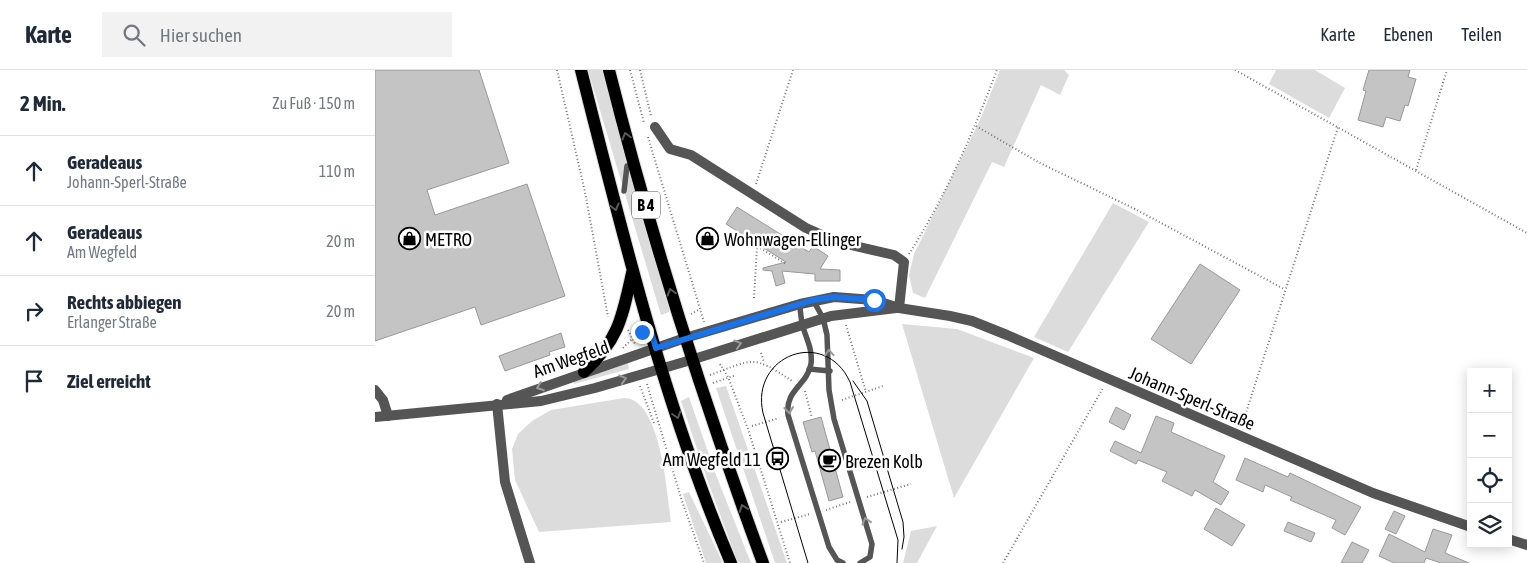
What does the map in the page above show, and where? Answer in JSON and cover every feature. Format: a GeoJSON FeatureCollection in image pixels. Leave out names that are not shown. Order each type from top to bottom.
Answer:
{"type":"FeatureCollection","features":[{"type":"Feature","properties":{"kind":"main road","name":"B 4"},"geometry":{"type":"LineString","coordinates":[[581,70],[650,329],[699,479],[731,563]]}},
{"type":"Feature","properties":{"kind":"main road","name":"B 4"},"geometry":{"type":"LineString","coordinates":[[609,70],[625,134],[691,360],[763,563]]}},
{"type":"Feature","properties":{"kind":"main road","name":"B 4"},"geometry":{"type":"LineString","coordinates":[[584,372],[614,338],[620,325],[633,270]]}},
{"type":"Feature","properties":{"kind":"street"},"geometry":{"type":"LineString","coordinates":[[650,127],[670,149],[691,155],[806,228],[838,242],[893,255],[904,262],[899,308]]}},
{"type":"Feature","properties":{"kind":"street","name":"Johann-Sperl-Straße"},"geometry":{"type":"LineString","coordinates":[[685,338],[813,300],[855,298],[874,300],[899,308],[971,321],[1382,496],[1467,526]]}},
{"type":"Feature","properties":{"kind":"street","name":"Johann-Sperl-Straße"},"geometry":{"type":"LineString","coordinates":[[662,368],[842,313],[899,308]]}},
{"type":"Feature","properties":{"kind":"street","name":"Am Wegfeld"},"geometry":{"type":"LineString","coordinates":[[497,404],[685,338]]}},
{"type":"Feature","properties":{"kind":"street","name":"Am Wegfeld"},"geometry":{"type":"LineString","coordinates":[[375,417],[447,412],[497,404],[541,401],[590,390],[662,368]]}},
{"type":"Feature","properties":{"kind":"street"},"geometry":{"type":"LineString","coordinates":[[375,390],[383,400],[388,416]]}},
{"type":"Feature","properties":{"kind":"street"},"geometry":{"type":"LineString","coordinates":[[497,404],[505,482],[529,563]]}},
{"type":"Feature","properties":{"kind":"street"},"geometry":{"type":"LineString","coordinates":[[1512,540],[1527,546]]}},
{"type":"Feature","properties":{"kind":"lane"},"geometry":{"type":"LineString","coordinates":[[623,192],[627,166]]}},
{"type":"Feature","properties":{"kind":"lane"},"geometry":{"type":"LineString","coordinates":[[813,300],[823,318],[827,334],[829,390],[834,419],[872,544],[870,556],[860,563]]}},
{"type":"Feature","properties":{"kind":"lane"},"geometry":{"type":"LineString","coordinates":[[800,304],[802,324],[811,347],[809,368],[790,396],[787,406],[788,415],[833,555],[843,563]]}},
{"type":"Feature","properties":{"kind":"lane"},"geometry":{"type":"LineString","coordinates":[[809,368],[829,371]]}},
{"type":"Feature","properties":{"kind":"path"},"geometry":{"type":"LineString","coordinates":[[557,70],[585,192],[606,315],[610,319]]}},
{"type":"Feature","properties":{"kind":"path"},"geometry":{"type":"LineString","coordinates":[[630,70],[650,127]]}},
{"type":"Feature","properties":{"kind":"path"},"geometry":{"type":"LineString","coordinates":[[640,70],[650,127]]}},
{"type":"Feature","properties":{"kind":"path"},"geometry":{"type":"LineString","coordinates":[[753,193],[793,70]]}},
{"type":"Feature","properties":{"kind":"path"},"geometry":{"type":"LineString","coordinates":[[904,262],[926,228],[976,126],[997,70]]}},
{"type":"Feature","properties":{"kind":"path"},"geometry":{"type":"LineString","coordinates":[[1235,70],[1527,234]]}},
{"type":"Feature","properties":{"kind":"path"},"geometry":{"type":"LineString","coordinates":[[1416,170],[1447,70]]}},
{"type":"Feature","properties":{"kind":"path"},"geometry":{"type":"LineString","coordinates":[[976,126],[1040,163],[1135,209],[1284,289]]}},
{"type":"Feature","properties":{"kind":"path"},"geometry":{"type":"LineString","coordinates":[[1239,436],[1284,289],[1338,127]]}},
{"type":"Feature","properties":{"kind":"path"},"geometry":{"type":"LineString","coordinates":[[648,137],[700,309],[680,319]]}},
{"type":"Feature","properties":{"kind":"path"},"geometry":{"type":"LineString","coordinates":[[754,298],[757,246],[786,264]]}},
{"type":"Feature","properties":{"kind":"path"},"geometry":{"type":"LineString","coordinates":[[842,313],[865,392]]}},
{"type":"Feature","properties":{"kind":"path"},"geometry":{"type":"LineString","coordinates":[[633,336],[650,329]]}},
{"type":"Feature","properties":{"kind":"path"},"geometry":{"type":"LineString","coordinates":[[761,353],[764,362],[749,361],[724,370],[748,429],[790,563]]}},
{"type":"Feature","properties":{"kind":"path"},"geometry":{"type":"LineString","coordinates":[[713,382],[736,375]]}},
{"type":"Feature","properties":{"kind":"path"},"geometry":{"type":"LineString","coordinates":[[1003,563],[1108,380]]}},
{"type":"Feature","properties":{"kind":"path"},"geometry":{"type":"LineString","coordinates":[[841,400],[883,386]]}},
{"type":"Feature","properties":{"kind":"path"},"geometry":{"type":"LineString","coordinates":[[641,388],[654,423]]}},
{"type":"Feature","properties":{"kind":"path"},"geometry":{"type":"LineString","coordinates":[[648,408],[658,404]]}},
{"type":"Feature","properties":{"kind":"path"},"geometry":{"type":"LineString","coordinates":[[653,406],[682,502],[704,563]]}},
{"type":"Feature","properties":{"kind":"path"},"geometry":{"type":"LineString","coordinates":[[751,426],[788,415]]}},
{"type":"Feature","properties":{"kind":"path"},"geometry":{"type":"LineString","coordinates":[[781,522],[911,484]]}},
{"type":"Feature","properties":{"kind":"shaded area"},"geometry":{"type":"Polygon","coordinates":[[[588,70],[602,70],[669,309],[669,312],[661,315],[588,70]]]}},
{"type":"Feature","properties":{"kind":"shaded area"},"geometry":{"type":"Polygon","coordinates":[[[1000,70],[1064,70],[1069,75],[1060,95],[1041,85],[1004,167],[992,162],[925,298],[913,293],[909,275],[914,254],[980,120],[1000,70]]]}},
{"type":"Feature","properties":{"kind":"shaded area"},"geometry":{"type":"Polygon","coordinates":[[[1276,70],[1315,70],[1345,88],[1329,118],[1269,84],[1276,70]]]}},
{"type":"Feature","properties":{"kind":"shaded area"},"geometry":{"type":"Polygon","coordinates":[[[1113,203],[1149,222],[1068,352],[1034,337],[1113,203]]]}},
{"type":"Feature","properties":{"kind":"shaded area"},"geometry":{"type":"Polygon","coordinates":[[[902,324],[957,329],[1034,358],[954,498],[902,324]]]}},
{"type":"Feature","properties":{"kind":"shaded area"},"geometry":{"type":"Polygon","coordinates":[[[628,363],[629,369],[574,384],[574,382],[628,363]]]}},
{"type":"Feature","properties":{"kind":"shaded area"},"geometry":{"type":"Polygon","coordinates":[[[726,386],[787,563],[775,563],[716,388],[726,386]]]}},
{"type":"Feature","properties":{"kind":"shaded area"},"geometry":{"type":"Polygon","coordinates":[[[689,397],[716,475],[751,563],[738,563],[681,401],[689,397]]]}},
{"type":"Feature","properties":{"kind":"shaded area"},"geometry":{"type":"Polygon","coordinates":[[[624,398],[636,402],[646,413],[654,430],[664,470],[671,522],[539,532],[515,480],[512,449],[518,434],[532,421],[551,410],[624,398]]]}},
{"type":"Feature","properties":{"kind":"shaded area"},"geometry":{"type":"Polygon","coordinates":[[[689,492],[723,563],[706,563],[683,494],[689,492]]]}},
{"type":"Feature","properties":{"kind":"shaded area"},"geometry":{"type":"Polygon","coordinates":[[[937,526],[917,563],[903,563],[911,531],[937,526]]]}},
{"type":"Feature","properties":{"kind":"building","name":"METRO"},"geometry":{"type":"Polygon","coordinates":[[[375,70],[479,70],[509,163],[427,190],[435,215],[527,184],[565,296],[481,325],[475,307],[375,341],[375,70]]]}},
{"type":"Feature","properties":{"kind":"building"},"geometry":{"type":"Polygon","coordinates":[[[1369,70],[1410,70],[1408,77],[1416,79],[1408,106],[1405,105],[1400,121],[1386,117],[1383,127],[1358,120],[1366,91],[1363,90],[1369,70]]]}},
{"type":"Feature","properties":{"kind":"building"},"geometry":{"type":"Polygon","coordinates":[[[737,207],[809,252],[813,246],[828,256],[820,269],[840,270],[840,281],[815,281],[815,274],[782,271],[785,283],[776,286],[772,271],[763,270],[763,268],[786,262],[726,224],[737,207]]]}},
{"type":"Feature","properties":{"kind":"building"},"geometry":{"type":"Polygon","coordinates":[[[1200,264],[1240,290],[1191,364],[1151,339],[1200,264]]]}},
{"type":"Feature","properties":{"kind":"building"},"geometry":{"type":"Polygon","coordinates":[[[561,333],[565,347],[549,352],[550,355],[505,371],[499,356],[561,333]]]}},
{"type":"Feature","properties":{"kind":"building"},"geometry":{"type":"Polygon","coordinates":[[[1116,407],[1131,415],[1124,430],[1109,422],[1116,407]]]}},
{"type":"Feature","properties":{"kind":"building"},"geometry":{"type":"Polygon","coordinates":[[[1156,416],[1174,423],[1171,432],[1225,456],[1213,482],[1229,492],[1221,505],[1195,490],[1192,496],[1162,481],[1167,472],[1138,460],[1136,464],[1110,451],[1115,441],[1141,453],[1156,416]]]}},
{"type":"Feature","properties":{"kind":"building"},"geometry":{"type":"Polygon","coordinates":[[[821,417],[843,497],[829,501],[815,451],[812,452],[803,422],[821,417]]]}},
{"type":"Feature","properties":{"kind":"building"},"geometry":{"type":"Polygon","coordinates":[[[1245,458],[1288,477],[1290,473],[1361,507],[1345,535],[1332,528],[1336,520],[1290,500],[1292,497],[1265,485],[1263,492],[1236,480],[1245,458]]]}},
{"type":"Feature","properties":{"kind":"building"},"geometry":{"type":"Polygon","coordinates":[[[1216,508],[1245,525],[1232,546],[1204,529],[1216,508]]]}},
{"type":"Feature","properties":{"kind":"building"},"geometry":{"type":"Polygon","coordinates":[[[1394,511],[1405,516],[1396,534],[1385,529],[1394,511]]]}},
{"type":"Feature","properties":{"kind":"building"},"geometry":{"type":"Polygon","coordinates":[[[1288,522],[1315,533],[1311,542],[1284,531],[1288,522]]]}},
{"type":"Feature","properties":{"kind":"building"},"geometry":{"type":"Polygon","coordinates":[[[1433,529],[1452,535],[1445,553],[1469,563],[1441,563],[1426,558],[1424,563],[1394,563],[1379,556],[1389,534],[1425,552],[1433,529]]]}},
{"type":"Feature","properties":{"kind":"building"},"geometry":{"type":"Polygon","coordinates":[[[1352,542],[1369,550],[1362,563],[1341,563],[1352,542]]]}},
{"type":"Feature","properties":{"kind":"tram line"},"geometry":{"type":"LineString","coordinates":[[808,563],[763,413],[762,393],[768,376],[778,363],[792,355],[808,352],[824,355],[839,365],[850,382],[898,540],[897,563]]}},
{"type":"Feature","properties":{"kind":"tram line"},"geometry":{"type":"LineString","coordinates":[[853,381],[867,401],[903,522],[904,537],[902,549]]}},
{"type":"Feature","properties":{"kind":"place","name":"METRO"},"geometry":{"type":"Point","coordinates":[409,239]}},
{"type":"Feature","properties":{"kind":"place","name":"Wohnwagen-Ellinger"},"geometry":{"type":"Point","coordinates":[708,239]}},
{"type":"Feature","properties":{"kind":"place","name":"Am Wegfeld 11"},"geometry":{"type":"Point","coordinates":[777,459]}},
{"type":"Feature","properties":{"kind":"place","name":"Brezen Kolb"},"geometry":{"type":"Point","coordinates":[829,461]}},
{"type":"Feature","properties":{"kind":"route"},"geometry":{"type":"LineString","coordinates":[[642,332],[650,329],[656,348],[729,324],[813,300],[834,297],[874,300]]}}]}
